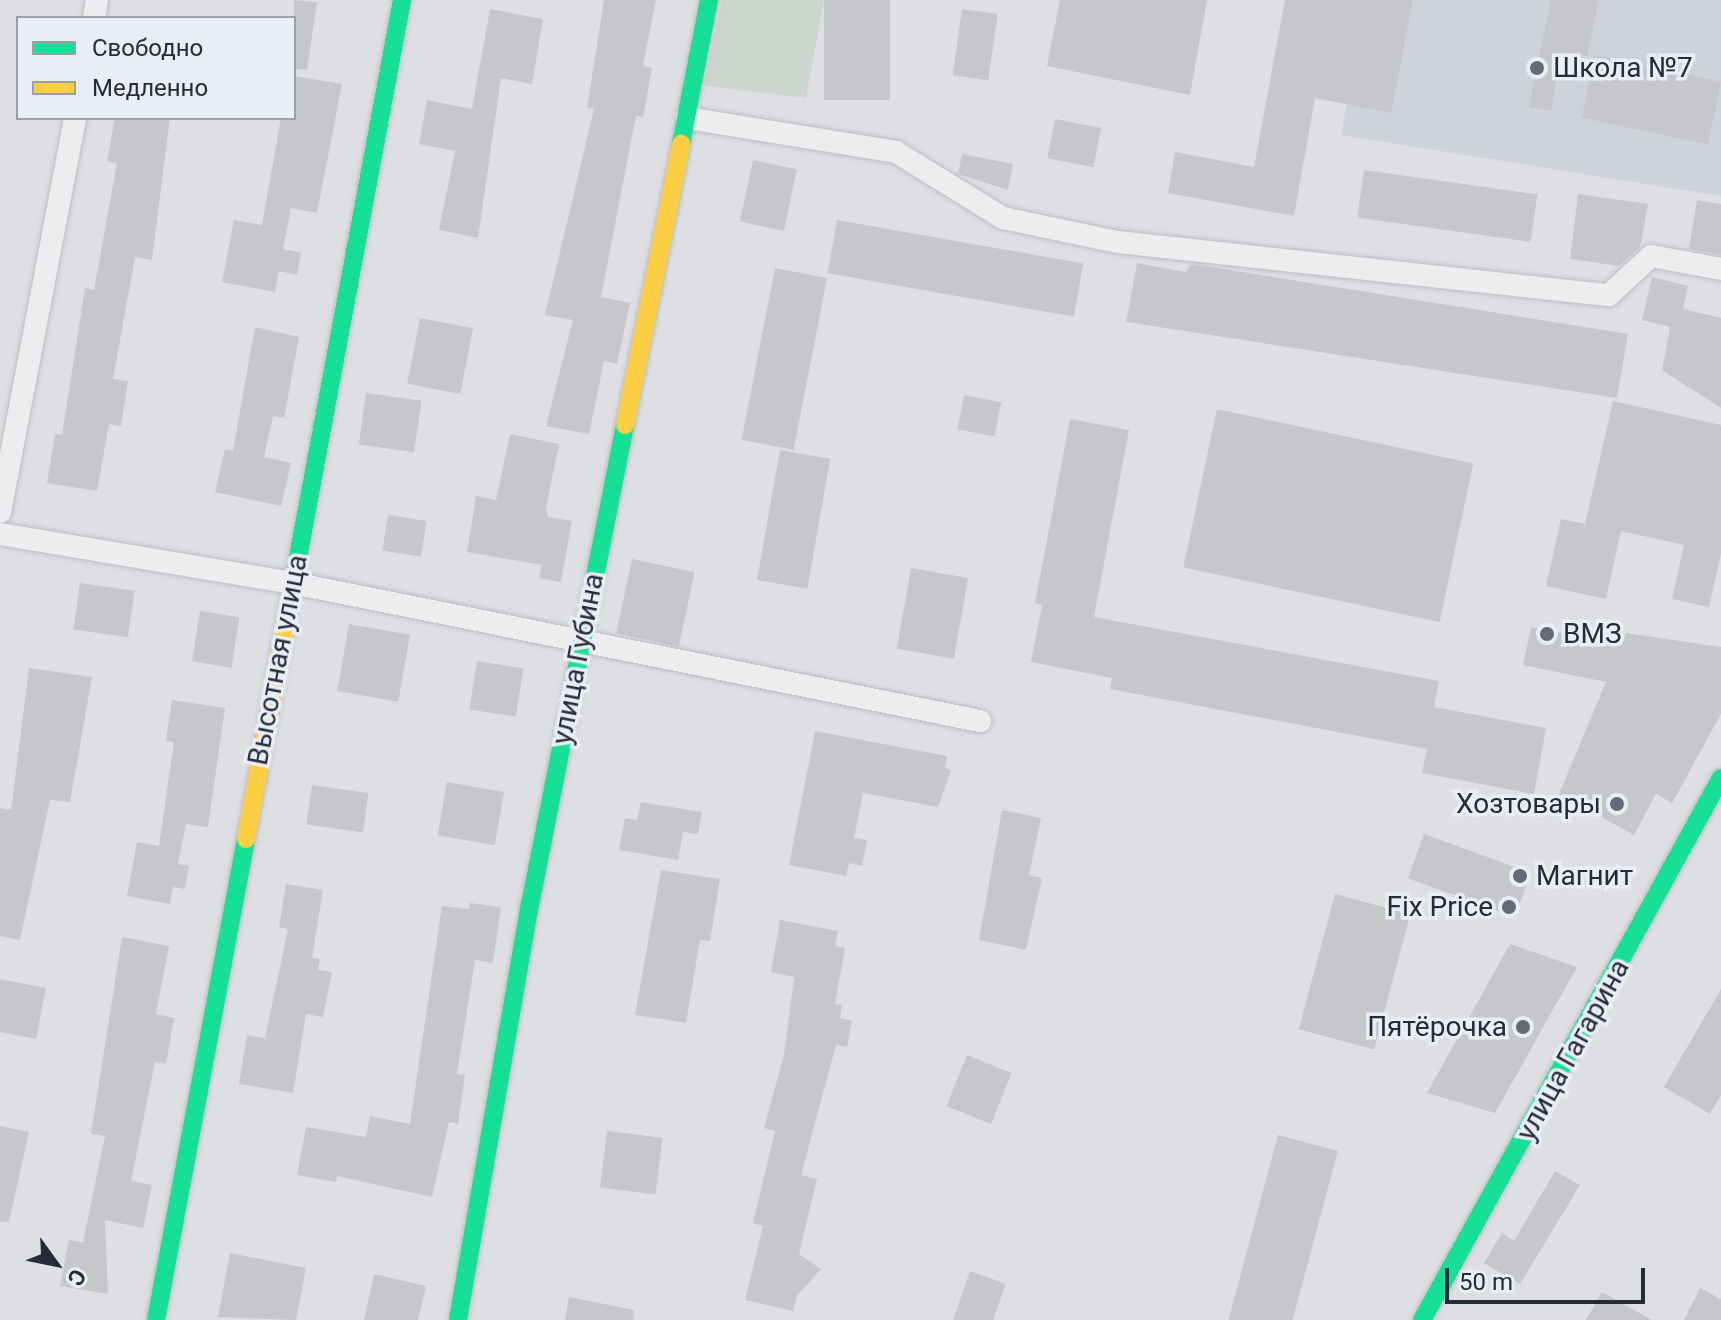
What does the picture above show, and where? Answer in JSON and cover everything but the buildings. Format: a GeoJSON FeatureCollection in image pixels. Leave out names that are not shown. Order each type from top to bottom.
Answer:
{"type":"FeatureCollection","features":[{"type":"Feature","properties":{"kind":"street","name":"Высотная улица"},"geometry":{"type":"LineString","coordinates":[[156,1320],[402,0]]}},
{"type":"Feature","properties":{"kind":"street","name":"улица Губина"},"geometry":{"type":"LineString","coordinates":[[458,1320],[581,643],[709,0]]}},
{"type":"Feature","properties":{"kind":"street"},"geometry":{"type":"LineString","coordinates":[[687,118],[896,152],[1003,218],[1118,242],[1609,295],[1651,256],[1721,269]]}},
{"type":"Feature","properties":{"kind":"street"},"geometry":{"type":"LineString","coordinates":[[0,512],[75,120]]}},
{"type":"Feature","properties":{"kind":"street"},"geometry":{"type":"LineString","coordinates":[[0,534],[293,583],[980,721]]}},
{"type":"Feature","properties":{"kind":"street","name":"улица Гагарина"},"geometry":{"type":"LineString","coordinates":[[1422,1320],[1721,778]]}},
{"type":"Feature","properties":{"kind":"shaded area"},"geometry":{"type":"Polygon","coordinates":[[[722,0],[824,0],[806,98],[704,86],[722,0]]]}},
{"type":"Feature","properties":{"kind":"shaded area","name":"Школа №7"},"geometry":{"type":"Polygon","coordinates":[[[1366,0],[1721,0],[1721,196],[1341,135],[1366,0]]]}},
{"type":"Feature","properties":{"kind":"traffic: fast"},"geometry":{"type":"LineString","coordinates":[[291,595],[402,0]]}},
{"type":"Feature","properties":{"kind":"traffic: fast"},"geometry":{"type":"LineString","coordinates":[[681,144],[709,0]]}},
{"type":"Feature","properties":{"kind":"traffic: fast"},"geometry":{"type":"LineString","coordinates":[[458,1320],[530,905],[625,425]]}},
{"type":"Feature","properties":{"kind":"traffic: fast"},"geometry":{"type":"LineString","coordinates":[[1422,1320],[1721,778]]}},
{"type":"Feature","properties":{"kind":"traffic: fast"},"geometry":{"type":"LineString","coordinates":[[156,1320],[246,839]]}},
{"type":"Feature","properties":{"kind":"traffic: slow"},"geometry":{"type":"LineString","coordinates":[[625,425],[681,144]]}},
{"type":"Feature","properties":{"kind":"traffic: slow"},"geometry":{"type":"LineString","coordinates":[[246,839],[291,595]]}},
{"type":"Feature","properties":{"kind":"place","name":"Школа №7"},"geometry":{"type":"Point","coordinates":[1537,68]}},
{"type":"Feature","properties":{"kind":"place","name":"ВМЗ"},"geometry":{"type":"Point","coordinates":[1547,634]}},
{"type":"Feature","properties":{"kind":"place","name":"Хозтовары"},"geometry":{"type":"Point","coordinates":[1617,804]}},
{"type":"Feature","properties":{"kind":"place","name":"Магнит"},"geometry":{"type":"Point","coordinates":[1520,876]}},
{"type":"Feature","properties":{"kind":"place","name":"Fix Price"},"geometry":{"type":"Point","coordinates":[1509,907]}},
{"type":"Feature","properties":{"kind":"place","name":"Пятёрочка"},"geometry":{"type":"Point","coordinates":[1523,1027]}}]}
